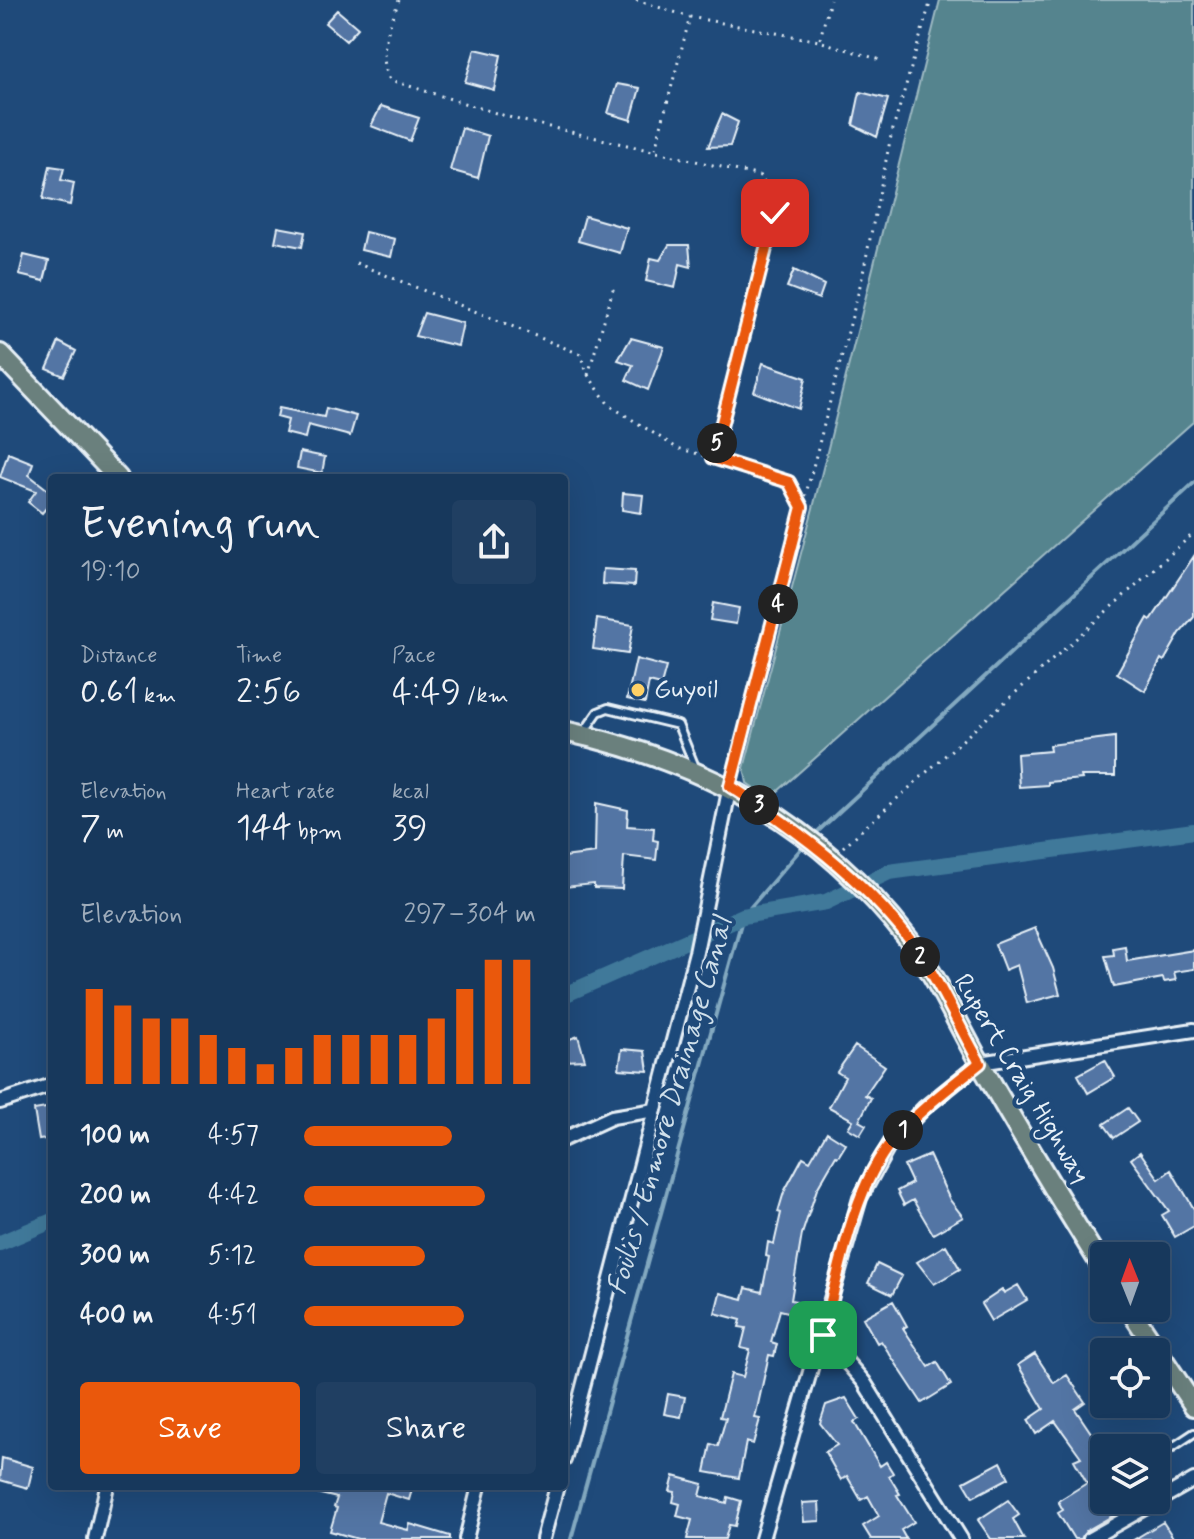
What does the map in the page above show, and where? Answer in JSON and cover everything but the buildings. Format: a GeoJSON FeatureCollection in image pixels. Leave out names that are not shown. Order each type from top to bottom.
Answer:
{"type":"FeatureCollection","features":[{"type":"Feature","properties":{"kind":"main road"},"geometry":{"type":"LineString","coordinates":[[0,355],[114,474]]}},
{"type":"Feature","properties":{"kind":"main road","name":"Rupert Craig Highway"},"geometry":{"type":"LineString","coordinates":[[573,733],[660,756],[730,786],[825,852],[854,878],[911,942],[1090,1247]]}},
{"type":"Feature","properties":{"kind":"main road"},"geometry":{"type":"LineString","coordinates":[[1138,1322],[1194,1406]]}},
{"type":"Feature","properties":{"kind":"street"},"geometry":{"type":"LineString","coordinates":[[568,1445],[696,952],[730,786]]}},
{"type":"Feature","properties":{"kind":"street"},"geometry":{"type":"LineString","coordinates":[[762,1539],[860,1198],[891,1142],[924,1108],[980,1063],[1194,1030]]}},
{"type":"Feature","properties":{"kind":"street"},"geometry":{"type":"LineString","coordinates":[[0,1102],[48,1086]]}},
{"type":"Feature","properties":{"kind":"street"},"geometry":{"type":"LineString","coordinates":[[568,1137],[612,1117],[655,1110]]}},
{"type":"Feature","properties":{"kind":"street"},"geometry":{"type":"LineString","coordinates":[[823,1335],[864,1382],[961,1539]]}},
{"type":"Feature","properties":{"kind":"street"},"geometry":{"type":"LineString","coordinates":[[1090,1539],[1194,1480]]}},
{"type":"Feature","properties":{"kind":"street"},"geometry":{"type":"LineString","coordinates":[[95,1539],[106,1490]]}},
{"type":"Feature","properties":{"kind":"street"},"geometry":{"type":"LineString","coordinates":[[466,1539],[478,1490]]}},
{"type":"Feature","properties":{"kind":"street"},"geometry":{"type":"LineString","coordinates":[[543,1539],[556,1490]]}},
{"type":"Feature","properties":{"kind":"lane"},"geometry":{"type":"LineString","coordinates":[[573,733],[598,712],[608,708],[678,725],[696,771]]}},
{"type":"Feature","properties":{"kind":"lane"},"geometry":{"type":"LineString","coordinates":[[1170,1449],[1194,1433]]}},
{"type":"Feature","properties":{"kind":"path"},"geometry":{"type":"LineString","coordinates":[[399,0],[382,54],[383,67],[390,80],[515,119],[760,176],[772,193],[775,213],[713,458]]}},
{"type":"Feature","properties":{"kind":"path"},"geometry":{"type":"LineString","coordinates":[[636,0],[690,17],[819,41],[884,61]]}},
{"type":"Feature","properties":{"kind":"path"},"geometry":{"type":"LineString","coordinates":[[819,41],[830,0]]}},
{"type":"Feature","properties":{"kind":"path"},"geometry":{"type":"LineString","coordinates":[[730,786],[862,278],[891,136],[931,0]]}},
{"type":"Feature","properties":{"kind":"path"},"geometry":{"type":"LineString","coordinates":[[655,150],[690,17]]}},
{"type":"Feature","properties":{"kind":"path"},"geometry":{"type":"LineString","coordinates":[[356,263],[580,354],[588,375],[609,405],[677,448],[789,482],[802,507]]}},
{"type":"Feature","properties":{"kind":"path"},"geometry":{"type":"LineString","coordinates":[[588,375],[614,286]]}},
{"type":"Feature","properties":{"kind":"path"},"geometry":{"type":"LineString","coordinates":[[825,852],[1194,533]]}},
{"type":"Feature","properties":{"kind":"green space"},"geometry":{"type":"Polygon","coordinates":[[[940,0],[1194,0],[1194,421],[777,792],[763,795],[747,783],[744,768],[813,508],[940,0]]]}},
{"type":"Feature","properties":{"kind":"waterway","name":"Foulis / Enmore Drainage Canal"},"geometry":{"type":"LineString","coordinates":[[814,835],[1194,483]]}},
{"type":"Feature","properties":{"kind":"waterway"},"geometry":{"type":"LineString","coordinates":[[568,993],[743,916],[826,902],[889,872],[1194,831]]}},
{"type":"Feature","properties":{"kind":"waterway","name":"Foulis / Enmore Drainage Canal"},"geometry":{"type":"LineString","coordinates":[[571,1539],[743,916],[805,844]]}},
{"type":"Feature","properties":{"kind":"waterway"},"geometry":{"type":"LineString","coordinates":[[0,1243],[48,1223]]}},
{"type":"Feature","properties":{"kind":"place","name":"Guyoil"},"geometry":{"type":"Point","coordinates":[638,690]}},
{"type":"Feature","properties":{"kind":"route"},"geometry":{"type":"LineString","coordinates":[[775,213],[713,458],[789,482],[802,507],[730,786],[820,847],[854,878],[911,942],[980,1063],[924,1108],[891,1142],[860,1198],[823,1335]]}}]}
